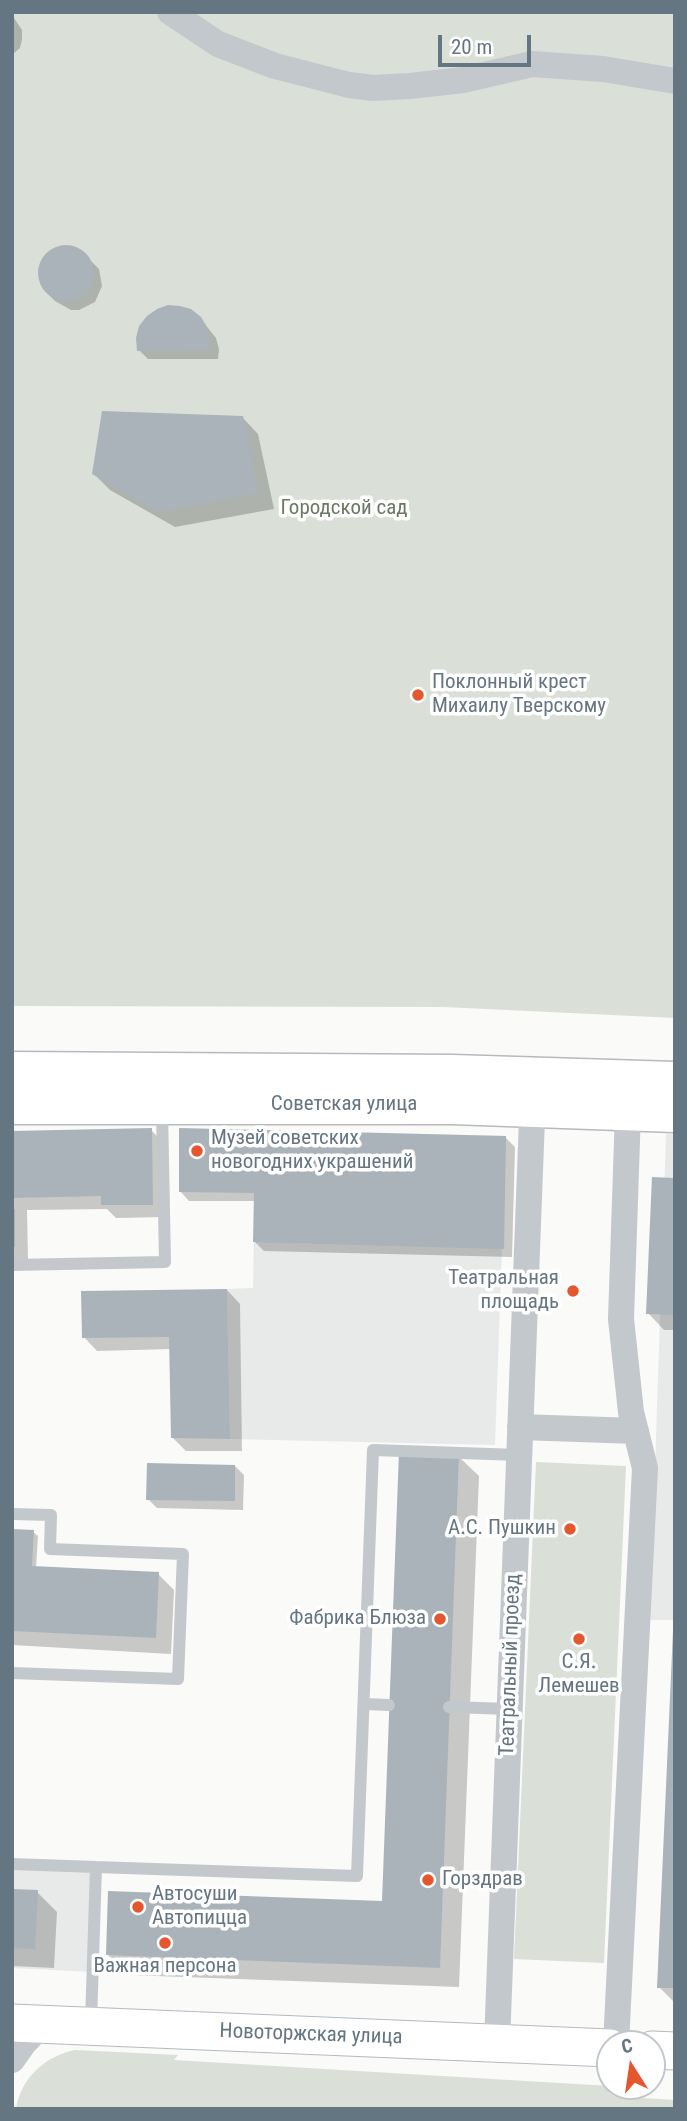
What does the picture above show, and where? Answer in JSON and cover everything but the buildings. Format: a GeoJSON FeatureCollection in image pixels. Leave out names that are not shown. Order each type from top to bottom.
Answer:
{"type":"FeatureCollection","features":[{"type":"Feature","properties":{"kind":"main road","name":"Советская улица"},"geometry":{"type":"LineString","coordinates":[[12,1071],[190,1071],[533,1092],[628,1111],[675,1114]]}},
{"type":"Feature","properties":{"kind":"main road","name":"Советская улица"},"geometry":{"type":"LineString","coordinates":[[12,1105],[452,1105],[533,1092],[675,1081]]}},
{"type":"Feature","properties":{"kind":"main road","name":"Новоторжская улица"},"geometry":{"type":"LineString","coordinates":[[27,2024],[596,2047]]}},
{"type":"Feature","properties":{"kind":"street"},"geometry":{"type":"LineString","coordinates":[[170,12],[218,44],[275,66],[349,85],[373,88],[410,86],[463,79],[532,64],[603,69],[675,81]]}},
{"type":"Feature","properties":{"kind":"street","name":"Театральный проезд"},"geometry":{"type":"LineString","coordinates":[[497,2043],[533,1092]]}},
{"type":"Feature","properties":{"kind":"street"},"geometry":{"type":"LineString","coordinates":[[617,2030],[645,1468],[631,1412],[621,1319],[628,1111]]}},
{"type":"Feature","properties":{"kind":"street"},"geometry":{"type":"LineString","coordinates":[[520,1427],[636,1431]]}},
{"type":"Feature","properties":{"kind":"street"},"geometry":{"type":"LineString","coordinates":[[12,2060],[24,2043],[27,2024]]}},
{"type":"Feature","properties":{"kind":"lane"},"geometry":{"type":"LineString","coordinates":[[12,1265],[165,1262],[162,1105]]}},
{"type":"Feature","properties":{"kind":"lane"},"geometry":{"type":"LineString","coordinates":[[12,1864],[358,1876],[373,1450],[519,1455]]}},
{"type":"Feature","properties":{"kind":"lane"},"geometry":{"type":"LineString","coordinates":[[12,1514],[51,1516],[50,1549],[183,1554],[178,1679],[12,1673]]}},
{"type":"Feature","properties":{"kind":"lane"},"geometry":{"type":"LineString","coordinates":[[364,1704],[389,1705]]}},
{"type":"Feature","properties":{"kind":"lane"},"geometry":{"type":"LineString","coordinates":[[449,1707],[510,1709]]}},
{"type":"Feature","properties":{"kind":"lane"},"geometry":{"type":"LineString","coordinates":[[90,2026],[96,1867]]}},
{"type":"Feature","properties":{"kind":"shaded area"},"geometry":{"type":"Polygon","coordinates":[[[256,1130],[506,1136],[495,1445],[230,1439],[227,1289],[253,1288],[256,1130]]]}},
{"type":"Feature","properties":{"kind":"shaded area"},"geometry":{"type":"Polygon","coordinates":[[[666,1134],[675,1134],[675,1620],[650,1620],[666,1134]]]}},
{"type":"Feature","properties":{"kind":"shaded area"},"geometry":{"type":"Polygon","coordinates":[[[12,1864],[96,1867],[92,1972],[12,1968],[12,1864]]]}},
{"type":"Feature","properties":{"kind":"green space","name":"Городской сад"},"geometry":{"type":"Polygon","coordinates":[[[12,12],[675,12],[675,1018],[444,1007],[12,1006],[12,12]]]}},
{"type":"Feature","properties":{"kind":"green space"},"geometry":{"type":"Polygon","coordinates":[[[536,1462],[626,1466],[604,1963],[514,1959],[536,1462]]]}},
{"type":"Feature","properties":{"kind":"green space"},"geometry":{"type":"Polygon","coordinates":[[[75,2050],[178,2055],[174,2060],[596,2085],[596,2100],[675,2100],[675,2109],[16,2109],[29,2078],[44,2063],[75,2050]]]}},
{"type":"Feature","properties":{"kind":"place","name":"Поклонный крест Михаилу Тверскому"},"geometry":{"type":"Point","coordinates":[418,695]}},
{"type":"Feature","properties":{"kind":"place","name":"Музей советских новогодних украшений"},"geometry":{"type":"Point","coordinates":[197,1151]}},
{"type":"Feature","properties":{"kind":"place","name":"Театральная площадь"},"geometry":{"type":"Point","coordinates":[573,1291]}},
{"type":"Feature","properties":{"kind":"place","name":"А.С. Пушкин"},"geometry":{"type":"Point","coordinates":[570,1529]}},
{"type":"Feature","properties":{"kind":"place","name":"Фабрика Блюза"},"geometry":{"type":"Point","coordinates":[440,1619]}},
{"type":"Feature","properties":{"kind":"place","name":"С.Я. Лемешев"},"geometry":{"type":"Point","coordinates":[579,1639]}},
{"type":"Feature","properties":{"kind":"place","name":"Горздрав"},"geometry":{"type":"Point","coordinates":[428,1880]}},
{"type":"Feature","properties":{"kind":"place","name":"Автосуши Автопицца"},"geometry":{"type":"Point","coordinates":[138,1907]}},
{"type":"Feature","properties":{"kind":"place","name":"Важная персона"},"geometry":{"type":"Point","coordinates":[165,1943]}}]}
